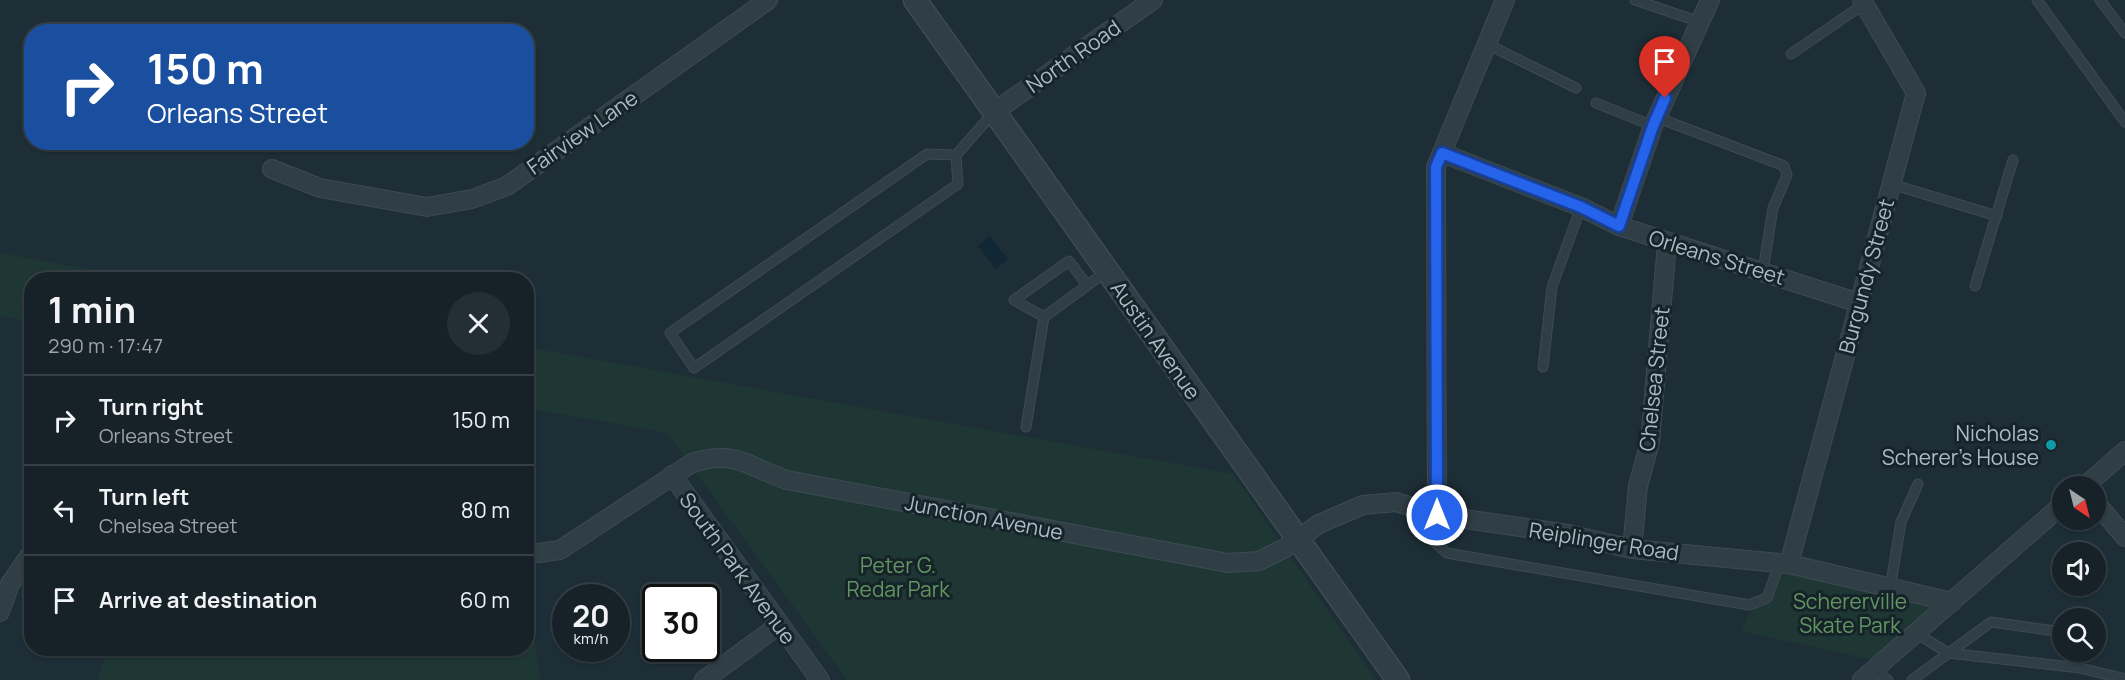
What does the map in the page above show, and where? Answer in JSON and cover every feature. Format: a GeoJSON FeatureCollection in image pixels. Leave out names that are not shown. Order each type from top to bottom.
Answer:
{"type":"FeatureCollection","features":[{"type":"Feature","properties":{"kind":"street","name":"Fairview Lane"},"geometry":{"type":"LineString","coordinates":[[272,169],[320,188],[427,207],[472,199],[507,186],[768,0]]}},
{"type":"Feature","properties":{"kind":"street","name":"Austin Avenue"},"geometry":{"type":"LineString","coordinates":[[915,0],[1398,680]]}},
{"type":"Feature","properties":{"kind":"street","name":"North Road"},"geometry":{"type":"LineString","coordinates":[[994,112],[1153,0]]}},
{"type":"Feature","properties":{"kind":"street"},"geometry":{"type":"LineString","coordinates":[[1437,515],[1436,167],[1505,0]]}},
{"type":"Feature","properties":{"kind":"street"},"geometry":{"type":"LineString","coordinates":[[1619,226],[1654,122],[1710,0]]}},
{"type":"Feature","properties":{"kind":"street","name":"Burgundy Street"},"geometry":{"type":"LineString","coordinates":[[1784,563],[1859,303],[1916,93],[1863,2]]}},
{"type":"Feature","properties":{"kind":"street","name":"Orleans Street"},"geometry":{"type":"LineString","coordinates":[[1442,153],[1581,207],[1619,226],[1859,303]]}},
{"type":"Feature","properties":{"kind":"street","name":"Chelsea Street"},"geometry":{"type":"LineString","coordinates":[[1632,549],[1638,486],[1650,442],[1667,243]]}},
{"type":"Feature","properties":{"kind":"street"},"geometry":{"type":"LineString","coordinates":[[2096,476],[2125,451]]}},
{"type":"Feature","properties":{"kind":"street","name":"Junction Avenue"},"geometry":{"type":"LineString","coordinates":[[672,475],[692,463],[710,457],[732,458],[753,464],[768,474],[787,480],[1228,563],[1259,561],[1298,539]]}},
{"type":"Feature","properties":{"kind":"street","name":"South Park Avenue"},"geometry":{"type":"LineString","coordinates":[[534,552],[560,550],[672,475],[820,680]]}},
{"type":"Feature","properties":{"kind":"street","name":"Reiplinger Road"},"geometry":{"type":"LineString","coordinates":[[1298,539],[1319,524],[1363,505],[1396,502],[1437,515],[1568,534],[1632,549],[1784,563],[1952,602]]}},
{"type":"Feature","properties":{"kind":"street"},"geometry":{"type":"LineString","coordinates":[[1874,677],[1916,633],[2052,514]]}},
{"type":"Feature","properties":{"kind":"street"},"geometry":{"type":"LineString","coordinates":[[2106,515],[2125,537]]}},
{"type":"Feature","properties":{"kind":"street"},"geometry":{"type":"LineString","coordinates":[[0,612],[10,584],[24,564]]}},
{"type":"Feature","properties":{"kind":"street"},"geometry":{"type":"LineString","coordinates":[[704,680],[779,625]]}},
{"type":"Feature","properties":{"kind":"lane"},"geometry":{"type":"LineString","coordinates":[[1635,0],[1700,22]]}},
{"type":"Feature","properties":{"kind":"lane"},"geometry":{"type":"LineString","coordinates":[[2037,0],[2125,122]]}},
{"type":"Feature","properties":{"kind":"lane"},"geometry":{"type":"LineString","coordinates":[[2100,0],[2125,33]]}},
{"type":"Feature","properties":{"kind":"lane"},"geometry":{"type":"LineString","coordinates":[[1791,54],[1863,2]]}},
{"type":"Feature","properties":{"kind":"lane"},"geometry":{"type":"LineString","coordinates":[[1487,44],[1576,88]]}},
{"type":"Feature","properties":{"kind":"lane"},"geometry":{"type":"LineString","coordinates":[[1596,103],[1784,166],[1787,175],[1773,208],[1763,271]]}},
{"type":"Feature","properties":{"kind":"lane"},"geometry":{"type":"LineString","coordinates":[[956,155],[927,154],[670,333],[694,368],[958,184],[956,155],[994,112]]}},
{"type":"Feature","properties":{"kind":"lane"},"geometry":{"type":"LineString","coordinates":[[1975,286],[2013,160]]}},
{"type":"Feature","properties":{"kind":"lane"},"geometry":{"type":"LineString","coordinates":[[1891,184],[1996,216]]}},
{"type":"Feature","properties":{"kind":"lane"},"geometry":{"type":"LineString","coordinates":[[1543,367],[1551,287],[1581,207]]}},
{"type":"Feature","properties":{"kind":"lane"},"geometry":{"type":"LineString","coordinates":[[1044,317],[1014,300],[1069,261],[1087,285]]}},
{"type":"Feature","properties":{"kind":"lane"},"geometry":{"type":"LineString","coordinates":[[1026,427],[1044,317],[1107,271]]}},
{"type":"Feature","properties":{"kind":"lane"},"geometry":{"type":"LineString","coordinates":[[1890,589],[1902,522],[1918,484]]}},
{"type":"Feature","properties":{"kind":"lane"},"geometry":{"type":"LineString","coordinates":[[1437,515],[1430,527],[1431,539],[1447,553],[1749,605],[1767,597],[1784,563]]}},
{"type":"Feature","properties":{"kind":"lane"},"geometry":{"type":"LineString","coordinates":[[1912,680],[1991,622],[2052,631]]}},
{"type":"Feature","properties":{"kind":"lane"},"geometry":{"type":"LineString","coordinates":[[1916,633],[1948,653],[2080,668],[2125,679]]}},
{"type":"Feature","properties":{"kind":"lane"},"geometry":{"type":"LineString","coordinates":[[2080,662],[2080,668]]}},
{"type":"Feature","properties":{"kind":"green space"},"geometry":{"type":"Polygon","coordinates":[[[0,253],[104,272],[24,272],[24,321],[0,316],[0,253]]]}},
{"type":"Feature","properties":{"kind":"green space","name":"Peter G. Redar Park"},"geometry":{"type":"Polygon","coordinates":[[[534,348],[1233,474],[1376,680],[847,680],[667,433],[534,409],[534,348]]]}},
{"type":"Feature","properties":{"kind":"green space","name":"Schererville Skate Park"},"geometry":{"type":"Polygon","coordinates":[[[1780,562],[1952,602],[1882,662],[1740,631],[1780,562]]]}},
{"type":"Feature","properties":{"kind":"green space"},"geometry":{"type":"Polygon","coordinates":[[[534,637],[541,680],[98,680],[105,656],[534,656],[534,637]]]}},
{"type":"Feature","properties":{"kind":"water"},"geometry":{"type":"Polygon","coordinates":[[[990,236],[1008,259],[996,269],[978,246],[990,236]]]}},
{"type":"Feature","properties":{"kind":"place","name":"Nicholas Scherer's House"},"geometry":{"type":"Point","coordinates":[2051,445]}},
{"type":"Feature","properties":{"kind":"route"},"geometry":{"type":"LineString","coordinates":[[1437,515],[1436,167],[1442,153],[1581,207],[1619,226],[1653,126],[1665,98]]}}]}
